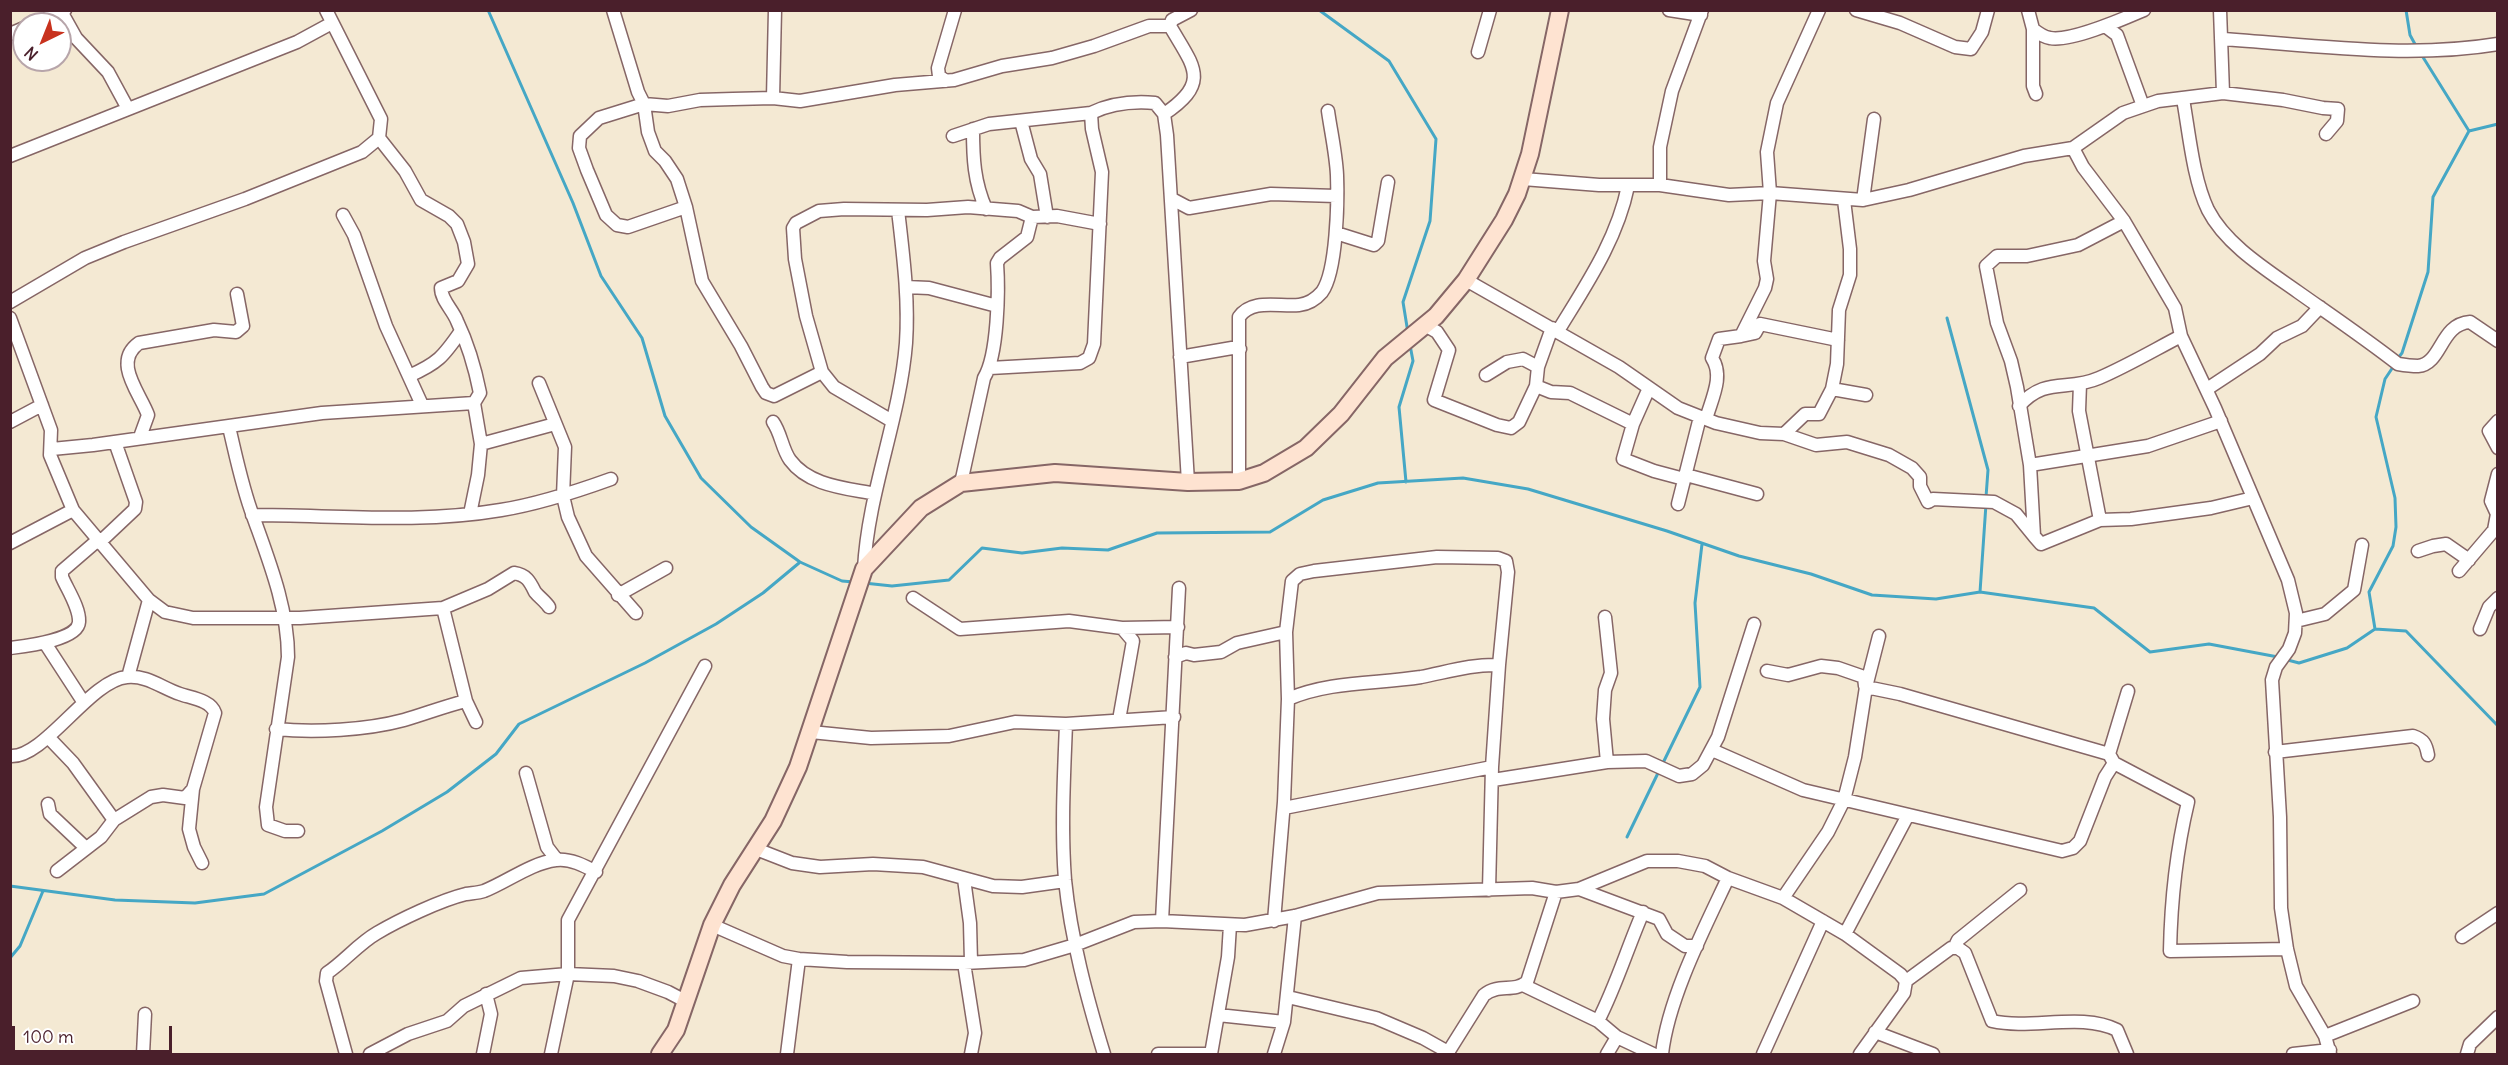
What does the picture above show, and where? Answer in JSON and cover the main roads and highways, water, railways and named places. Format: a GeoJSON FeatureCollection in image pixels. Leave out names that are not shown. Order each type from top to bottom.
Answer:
{"type":"FeatureCollection","features":[{"type":"Feature","properties":{"kind":"waterway"},"geometry":{"type":"LineString","coordinates":[[488,10],[573,203],[601,276],[642,338],[665,416],[701,478],[751,527],[800,562],[842,581],[854,582]]}},
{"type":"Feature","properties":{"kind":"waterway"},"geometry":{"type":"LineString","coordinates":[[1319,10],[1389,61],[1436,139],[1430,221],[1403,302],[1408,333]]}},
{"type":"Feature","properties":{"kind":"waterway"},"geometry":{"type":"LineString","coordinates":[[2406,10],[2410,35],[2416,46]]}},
{"type":"Feature","properties":{"kind":"waterway"},"geometry":{"type":"LineString","coordinates":[[2421,54],[2469,131]]}},
{"type":"Feature","properties":{"kind":"waterway"},"geometry":{"type":"LineString","coordinates":[[2398,358],[2402,353],[2428,272],[2433,197],[2469,131],[2498,124]]}},
{"type":"Feature","properties":{"kind":"waterway"},"geometry":{"type":"LineString","coordinates":[[1947,318],[1988,470],[1986,497]]}},
{"type":"Feature","properties":{"kind":"waterway"},"geometry":{"type":"LineString","coordinates":[[1406,482],[1399,407],[1413,361],[1410,345]]}},
{"type":"Feature","properties":{"kind":"waterway"},"geometry":{"type":"LineString","coordinates":[[2375,629],[2369,592],[2393,546],[2396,527],[2395,498],[2376,417],[2385,379],[2395,364]]}},
{"type":"Feature","properties":{"kind":"waterway"},"geometry":{"type":"LineString","coordinates":[[864,583],[892,586],[949,580],[982,548],[1022,553],[1062,548],[1108,550],[1157,533],[1270,532],[1323,500],[1378,483],[1463,478],[1528,489],[1667,531],[1739,556],[1811,574],[1872,595],[1936,599],[1980,592],[2094,608],[2150,652],[2209,644],[2278,657]]}},
{"type":"Feature","properties":{"kind":"waterway"},"geometry":{"type":"LineString","coordinates":[[1980,592],[1986,504]]}},
{"type":"Feature","properties":{"kind":"waterway"},"geometry":{"type":"LineString","coordinates":[[1662,765],[1700,687],[1695,603],[1702,544]]}},
{"type":"Feature","properties":{"kind":"waterway"},"geometry":{"type":"LineString","coordinates":[[10,886],[115,900],[195,903],[264,894],[382,831],[447,792],[496,754],[519,724],[645,663],[716,624],[763,593],[799,563]]}},
{"type":"Feature","properties":{"kind":"waterway"},"geometry":{"type":"LineString","coordinates":[[2284,659],[2299,663],[2347,648],[2375,629],[2406,631],[2498,726]]}},
{"type":"Feature","properties":{"kind":"waterway"},"geometry":{"type":"LineString","coordinates":[[1627,837],[1659,771]]}},
{"type":"Feature","properties":{"kind":"waterway"},"geometry":{"type":"LineString","coordinates":[[10,958],[20,946],[43,891]]}}]}
